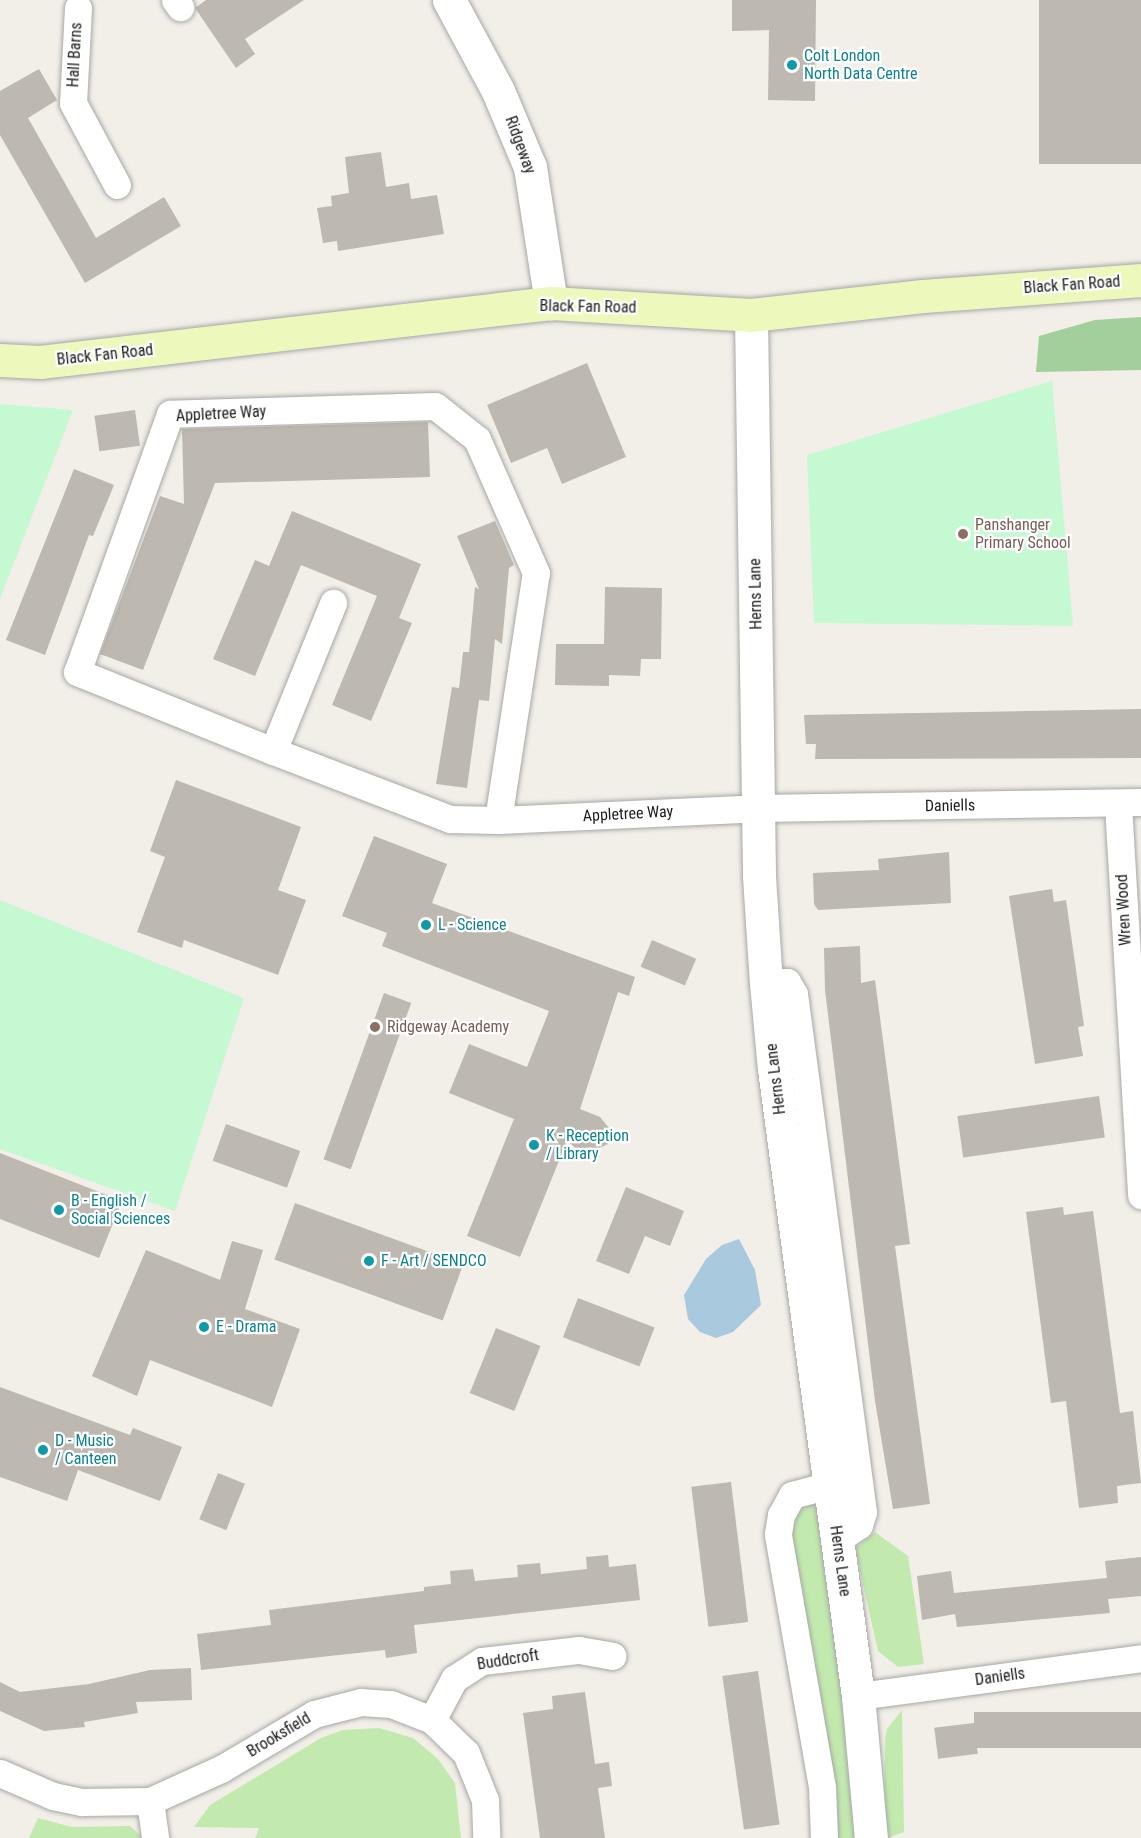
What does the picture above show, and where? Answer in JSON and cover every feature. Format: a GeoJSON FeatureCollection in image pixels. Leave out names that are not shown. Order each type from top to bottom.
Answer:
{"type":"FeatureCollection","features":[{"type":"Feature","properties":{"kind":"main road","name":"Black Fan Road"},"geometry":{"type":"LineString","coordinates":[[0,360],[52,361],[551,303],[751,315],[923,296],[1141,280]]}},
{"type":"Feature","properties":{"kind":"street","name":"Ridgeway"},"geometry":{"type":"LineString","coordinates":[[449,0],[498,91],[530,167],[551,303]]}},
{"type":"Feature","properties":{"kind":"street","name":"Hall Barns"},"geometry":{"type":"LineString","coordinates":[[78,3],[73,102],[117,185]]}},
{"type":"Feature","properties":{"kind":"street","name":"Herns Lane"},"geometry":{"type":"LineString","coordinates":[[751,315],[758,808],[766,983],[858,1696],[871,1838]]}},
{"type":"Feature","properties":{"kind":"street","name":"Appletree Way"},"geometry":{"type":"LineString","coordinates":[[498,820],[536,573],[477,439],[435,406],[170,414],[77,672],[450,819],[498,820],[758,808]]}},
{"type":"Feature","properties":{"kind":"street"},"geometry":{"type":"LineString","coordinates":[[273,751],[333,603]]}},
{"type":"Feature","properties":{"kind":"street","name":"Daniells"},"geometry":{"type":"LineString","coordinates":[[758,808],[1130,804]]}},
{"type":"Feature","properties":{"kind":"street","name":"Wren Wood"},"geometry":{"type":"LineString","coordinates":[[1130,804],[1141,1194]]}},
{"type":"Feature","properties":{"kind":"street"},"geometry":{"type":"LineString","coordinates":[[766,983],[787,982],[794,994],[863,1512],[858,1525],[838,1539]]}},
{"type":"Feature","properties":{"kind":"street"},"geometry":{"type":"LineString","coordinates":[[824,1838],[820,1777],[778,1534],[792,1495],[829,1485]]}},
{"type":"Feature","properties":{"kind":"street","name":"Buddcroft"},"geometry":{"type":"LineString","coordinates":[[432,1720],[454,1679],[482,1660],[579,1650],[612,1656]]}},
{"type":"Feature","properties":{"kind":"street","name":"Daniells"},"geometry":{"type":"LineString","coordinates":[[858,1696],[1141,1658]]}},
{"type":"Feature","properties":{"kind":"street","name":"Brooksfield"},"geometry":{"type":"LineString","coordinates":[[0,1773],[53,1796],[82,1802],[150,1801],[221,1770],[314,1714],[337,1706],[391,1704],[432,1720],[452,1736],[476,1774],[485,1800],[486,1838]]}},
{"type":"Feature","properties":{"kind":"street"},"geometry":{"type":"LineString","coordinates":[[150,1801],[155,1838]]}},
{"type":"Feature","properties":{"kind":"green space"},"geometry":{"type":"Polygon","coordinates":[[[1141,317],[1141,370],[1036,372],[1039,336],[1095,320],[1141,317]]]}},
{"type":"Feature","properties":{"kind":"green space","name":"Panshanger Primary School"},"geometry":{"type":"Polygon","coordinates":[[[1052,381],[1073,626],[814,623],[807,455],[1052,381]]]}},
{"type":"Feature","properties":{"kind":"green space"},"geometry":{"type":"Polygon","coordinates":[[[0,404],[73,410],[0,599],[0,404]]]}},
{"type":"Feature","properties":{"kind":"green space"},"geometry":{"type":"Polygon","coordinates":[[[0,900],[244,998],[175,1211],[0,1149],[0,900]]]}},
{"type":"Feature","properties":{"kind":"green space"},"geometry":{"type":"Polygon","coordinates":[[[811,1504],[818,1508],[862,1838],[832,1838],[790,1542],[793,1511],[811,1504]]]}},
{"type":"Feature","properties":{"kind":"green space"},"geometry":{"type":"Polygon","coordinates":[[[875,1532],[908,1556],[924,1664],[898,1667],[878,1651],[855,1548],[875,1532]]]}},
{"type":"Feature","properties":{"kind":"green space"},"geometry":{"type":"Polygon","coordinates":[[[902,1710],[904,1832],[890,1837],[884,1829],[885,1739],[887,1729],[902,1710]]]}},
{"type":"Feature","properties":{"kind":"green space"},"geometry":{"type":"Polygon","coordinates":[[[379,1728],[413,1738],[438,1759],[455,1783],[461,1838],[255,1838],[259,1828],[194,1827],[210,1805],[321,1738],[343,1730],[379,1728]]]}},
{"type":"Feature","properties":{"kind":"green space"},"geometry":{"type":"Polygon","coordinates":[[[38,1818],[72,1827],[130,1826],[143,1838],[29,1838],[38,1818]]]}},
{"type":"Feature","properties":{"kind":"water"},"geometry":{"type":"Polygon","coordinates":[[[739,1239],[755,1270],[761,1305],[733,1332],[716,1338],[700,1332],[688,1319],[684,1295],[706,1259],[722,1245],[739,1239]]]}},
{"type":"Feature","properties":{"kind":"building"},"geometry":{"type":"Polygon","coordinates":[[[206,0],[304,0],[245,39],[255,54],[236,68],[195,8],[206,0]]]}},
{"type":"Feature","properties":{"kind":"building","name":"Colt London North Data Centre"},"geometry":{"type":"Polygon","coordinates":[[[732,0],[816,0],[815,101],[768,100],[769,30],[732,31],[732,0]]]}},
{"type":"Feature","properties":{"kind":"building"},"geometry":{"type":"Polygon","coordinates":[[[1039,0],[1141,0],[1141,164],[1039,164],[1039,0]]]}},
{"type":"Feature","properties":{"kind":"building"},"geometry":{"type":"Polygon","coordinates":[[[39,69],[57,100],[28,118],[96,238],[164,197],[181,226],[85,283],[0,135],[0,91],[39,69]]]}},
{"type":"Feature","properties":{"kind":"building"},"geometry":{"type":"Polygon","coordinates":[[[381,152],[386,187],[409,183],[411,199],[437,195],[444,234],[338,251],[337,241],[323,243],[317,208],[332,206],[331,196],[349,193],[345,157],[381,152]]]}},
{"type":"Feature","properties":{"kind":"building"},"geometry":{"type":"Polygon","coordinates":[[[587,363],[626,457],[562,484],[547,448],[511,463],[487,405],[587,363]]]}},
{"type":"Feature","properties":{"kind":"building"},"geometry":{"type":"Polygon","coordinates":[[[135,410],[140,446],[99,451],[94,416],[135,410]]]}},
{"type":"Feature","properties":{"kind":"building"},"geometry":{"type":"Polygon","coordinates":[[[428,422],[430,477],[215,483],[143,670],[100,654],[160,496],[184,504],[182,429],[428,422]]]}},
{"type":"Feature","properties":{"kind":"building"},"geometry":{"type":"Polygon","coordinates":[[[74,469],[114,485],[93,536],[89,535],[45,655],[6,640],[74,469]]]}},
{"type":"Feature","properties":{"kind":"building"},"geometry":{"type":"Polygon","coordinates":[[[292,511],[421,564],[399,618],[412,623],[371,721],[332,705],[377,596],[301,565],[255,676],[213,659],[255,560],[269,566],[292,511]]]}},
{"type":"Feature","properties":{"kind":"building"},"geometry":{"type":"Polygon","coordinates":[[[495,521],[514,565],[509,568],[502,644],[495,639],[489,701],[479,700],[467,788],[436,784],[452,687],[459,688],[463,652],[469,652],[475,587],[479,589],[457,536],[495,521]]]}},
{"type":"Feature","properties":{"kind":"building"},"geometry":{"type":"Polygon","coordinates":[[[605,587],[662,588],[661,659],[641,659],[640,676],[609,675],[609,686],[555,685],[556,644],[604,644],[605,587]]]}},
{"type":"Feature","properties":{"kind":"building"},"geometry":{"type":"Polygon","coordinates":[[[1141,709],[1141,758],[815,759],[816,744],[806,744],[804,715],[1141,709]]]}},
{"type":"Feature","properties":{"kind":"building"},"geometry":{"type":"Polygon","coordinates":[[[176,780],[301,827],[278,890],[306,900],[278,975],[184,940],[182,948],[137,932],[165,857],[150,851],[176,780]]]}},
{"type":"Feature","properties":{"kind":"building"},"geometry":{"type":"Polygon","coordinates":[[[374,836],[447,864],[432,903],[635,977],[629,996],[618,992],[580,1109],[600,1117],[609,1128],[608,1144],[584,1155],[567,1141],[520,1257],[467,1236],[514,1119],[449,1093],[469,1044],[527,1067],[549,1011],[382,946],[387,933],[342,916],[374,836]]]}},
{"type":"Feature","properties":{"kind":"building"},"geometry":{"type":"Polygon","coordinates":[[[949,852],[951,903],[818,910],[814,904],[813,873],[879,870],[878,859],[949,852]]]}},
{"type":"Feature","properties":{"kind":"building"},"geometry":{"type":"Polygon","coordinates":[[[1052,889],[1054,902],[1066,900],[1084,1026],[1078,1027],[1083,1056],[1035,1064],[1009,896],[1052,889]]]}},
{"type":"Feature","properties":{"kind":"building"},"geometry":{"type":"Polygon","coordinates":[[[652,940],[696,959],[685,985],[641,967],[652,940]]]}},
{"type":"Feature","properties":{"kind":"building"},"geometry":{"type":"Polygon","coordinates":[[[860,946],[861,983],[875,980],[910,1244],[895,1246],[930,1504],[893,1509],[875,1401],[825,990],[824,948],[860,946]]]}},
{"type":"Feature","properties":{"kind":"building"},"geometry":{"type":"Polygon","coordinates":[[[384,993],[411,1003],[351,1169],[323,1159],[384,993]]]}},
{"type":"Feature","properties":{"kind":"building"},"geometry":{"type":"Polygon","coordinates":[[[1099,1096],[1105,1138],[963,1157],[957,1116],[1099,1096]]]}},
{"type":"Feature","properties":{"kind":"building"},"geometry":{"type":"Polygon","coordinates":[[[226,1124],[300,1151],[287,1188],[213,1161],[226,1124]]]}},
{"type":"Feature","properties":{"kind":"building","name":"B - English / Social Sciences"},"geometry":{"type":"Polygon","coordinates":[[[0,1153],[122,1201],[99,1258],[0,1219],[0,1153]]]}},
{"type":"Feature","properties":{"kind":"building"},"geometry":{"type":"Polygon","coordinates":[[[626,1187],[684,1211],[670,1246],[645,1236],[629,1274],[596,1261],[626,1187]]]}},
{"type":"Feature","properties":{"kind":"building","name":"F - Art / SENDCO"},"geometry":{"type":"Polygon","coordinates":[[[295,1203],[463,1264],[443,1321],[274,1259],[295,1203]]]}},
{"type":"Feature","properties":{"kind":"building"},"geometry":{"type":"Polygon","coordinates":[[[1063,1207],[1064,1215],[1093,1211],[1120,1413],[1133,1411],[1141,1483],[1117,1486],[1118,1503],[1079,1508],[1066,1401],[1051,1403],[1026,1212],[1063,1207]]]}},
{"type":"Feature","properties":{"kind":"building","name":"E - Drama"},"geometry":{"type":"Polygon","coordinates":[[[232,1241],[263,1250],[245,1309],[300,1329],[272,1407],[150,1360],[137,1396],[92,1376],[146,1250],[220,1280],[232,1241]]]}},
{"type":"Feature","properties":{"kind":"building"},"geometry":{"type":"Polygon","coordinates":[[[578,1298],[655,1327],[640,1367],[563,1337],[578,1298]]]}},
{"type":"Feature","properties":{"kind":"building"},"geometry":{"type":"Polygon","coordinates":[[[496,1328],[541,1346],[514,1411],[470,1393],[496,1328]]]}},
{"type":"Feature","properties":{"kind":"building"},"geometry":{"type":"Polygon","coordinates":[[[0,1387],[130,1435],[133,1428],[182,1447],[160,1501],[78,1470],[67,1501],[0,1477],[0,1387]]]}},
{"type":"Feature","properties":{"kind":"building"},"geometry":{"type":"Polygon","coordinates":[[[218,1473],[245,1484],[226,1530],[199,1519],[218,1473]]]}},
{"type":"Feature","properties":{"kind":"building"},"geometry":{"type":"Polygon","coordinates":[[[731,1482],[748,1622],[708,1627],[691,1487],[731,1482]]]}},
{"type":"Feature","properties":{"kind":"building"},"geometry":{"type":"Polygon","coordinates":[[[608,1555],[609,1567],[636,1564],[640,1600],[414,1625],[417,1653],[386,1658],[385,1650],[201,1670],[197,1634],[271,1625],[269,1610],[424,1591],[424,1587],[451,1584],[450,1571],[473,1569],[475,1581],[518,1577],[517,1565],[540,1563],[541,1574],[587,1569],[586,1557],[608,1555]]]}},
{"type":"Feature","properties":{"kind":"building"},"geometry":{"type":"Polygon","coordinates":[[[1141,1557],[1141,1596],[1108,1599],[1110,1613],[957,1627],[955,1614],[922,1620],[917,1576],[951,1571],[954,1593],[1107,1578],[1105,1561],[1141,1557]]]}},
{"type":"Feature","properties":{"kind":"building"},"geometry":{"type":"Polygon","coordinates":[[[191,1668],[192,1700],[136,1702],[138,1713],[84,1722],[85,1727],[44,1731],[0,1711],[0,1682],[20,1692],[89,1684],[150,1670],[191,1668]]]}},
{"type":"Feature","properties":{"kind":"building"},"geometry":{"type":"Polygon","coordinates":[[[758,1671],[780,1824],[744,1830],[722,1676],[758,1671]]]}},
{"type":"Feature","properties":{"kind":"building"},"geometry":{"type":"Polygon","coordinates":[[[585,1692],[595,1764],[609,1762],[612,1786],[598,1788],[605,1838],[540,1838],[523,1713],[553,1709],[552,1696],[585,1692]]]}},
{"type":"Feature","properties":{"kind":"building"},"geometry":{"type":"Polygon","coordinates":[[[974,1712],[1141,1712],[1141,1748],[974,1748],[974,1712]]]}},
{"type":"Feature","properties":{"kind":"building"},"geometry":{"type":"Polygon","coordinates":[[[974,1723],[978,1754],[938,1759],[934,1728],[974,1723]]]}},
{"type":"Feature","properties":{"kind":"place","name":"Colt London North Data Centre"},"geometry":{"type":"Point","coordinates":[792,65]}},
{"type":"Feature","properties":{"kind":"place","name":"Panshanger Primary School"},"geometry":{"type":"Point","coordinates":[963,534]}},
{"type":"Feature","properties":{"kind":"place","name":"L - Science"},"geometry":{"type":"Point","coordinates":[426,925]}},
{"type":"Feature","properties":{"kind":"place","name":"Ridgeway Academy"},"geometry":{"type":"Point","coordinates":[375,1027]}},
{"type":"Feature","properties":{"kind":"place","name":"K - Reception / Library"},"geometry":{"type":"Point","coordinates":[534,1145]}},
{"type":"Feature","properties":{"kind":"place","name":"B - English / Social Sciences"},"geometry":{"type":"Point","coordinates":[59,1210]}},
{"type":"Feature","properties":{"kind":"place","name":"F - Art / SENDCO"},"geometry":{"type":"Point","coordinates":[369,1261]}},
{"type":"Feature","properties":{"kind":"place","name":"E - Drama"},"geometry":{"type":"Point","coordinates":[204,1327]}},
{"type":"Feature","properties":{"kind":"place","name":"D - Music / Canteen"},"geometry":{"type":"Point","coordinates":[43,1450]}}]}
